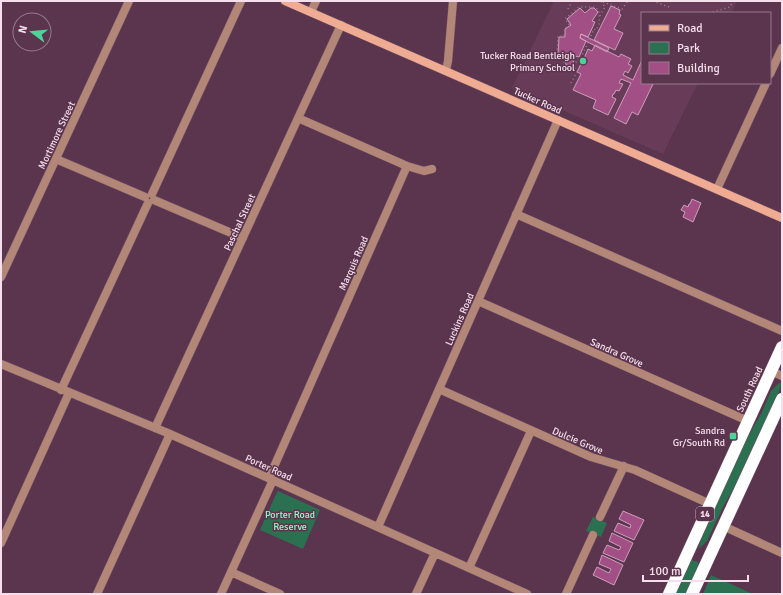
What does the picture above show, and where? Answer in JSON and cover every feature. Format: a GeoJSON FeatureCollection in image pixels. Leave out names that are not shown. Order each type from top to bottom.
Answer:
{"type":"FeatureCollection","features":[{"type":"Feature","properties":{"kind":"highway","name":"South Road"},"geometry":{"type":"LineString","coordinates":[[669,594],[748,421],[776,373],[782,347]]}},
{"type":"Feature","properties":{"kind":"highway","name":"14"},"geometry":{"type":"LineString","coordinates":[[692,594],[782,399]]}},
{"type":"Feature","properties":{"kind":"highway"},"geometry":{"type":"LineString","coordinates":[[689,551],[708,559]]}},
{"type":"Feature","properties":{"kind":"street","name":"Mortimore Street"},"geometry":{"type":"LineString","coordinates":[[1,277],[129,1]]}},
{"type":"Feature","properties":{"kind":"street"},"geometry":{"type":"LineString","coordinates":[[1,543],[65,391],[150,199],[241,1]]}},
{"type":"Feature","properties":{"kind":"street","name":"Tucker Road"},"geometry":{"type":"LineString","coordinates":[[286,1],[782,218]]}},
{"type":"Feature","properties":{"kind":"street"},"geometry":{"type":"LineString","coordinates":[[311,12],[316,1]]}},
{"type":"Feature","properties":{"kind":"street"},"geometry":{"type":"LineString","coordinates":[[446,70],[453,1]]}},
{"type":"Feature","properties":{"kind":"street","name":"Paschal Street"},"geometry":{"type":"LineString","coordinates":[[155,428],[341,25]]}},
{"type":"Feature","properties":{"kind":"street"},"geometry":{"type":"LineString","coordinates":[[771,72],[782,48]]}},
{"type":"Feature","properties":{"kind":"street"},"geometry":{"type":"LineString","coordinates":[[717,189],[766,84]]}},
{"type":"Feature","properties":{"kind":"street"},"geometry":{"type":"LineString","coordinates":[[298,118],[408,166],[424,171],[432,169]]}},
{"type":"Feature","properties":{"kind":"street","name":"Luckins Road"},"geometry":{"type":"LineString","coordinates":[[378,527],[558,120]]}},
{"type":"Feature","properties":{"kind":"street"},"geometry":{"type":"LineString","coordinates":[[56,159],[243,238]]}},
{"type":"Feature","properties":{"kind":"street","name":"Marquis Road"},"geometry":{"type":"LineString","coordinates":[[221,594],[408,166]]}},
{"type":"Feature","properties":{"kind":"street"},"geometry":{"type":"LineString","coordinates":[[516,214],[782,331]]}},
{"type":"Feature","properties":{"kind":"street","name":"Sandra Grove"},"geometry":{"type":"LineString","coordinates":[[478,301],[748,421]]}},
{"type":"Feature","properties":{"kind":"street","name":"Porter Road"},"geometry":{"type":"LineString","coordinates":[[1,364],[170,434],[527,594]]}},
{"type":"Feature","properties":{"kind":"street","name":"Dulcie Grove"},"geometry":{"type":"LineString","coordinates":[[439,389],[596,459],[638,471],[710,504]]}},
{"type":"Feature","properties":{"kind":"street"},"geometry":{"type":"LineString","coordinates":[[469,568],[531,431]]}},
{"type":"Feature","properties":{"kind":"street"},"geometry":{"type":"LineString","coordinates":[[97,594],[170,434]]}},
{"type":"Feature","properties":{"kind":"street"},"geometry":{"type":"LineString","coordinates":[[600,517],[624,466]]}},
{"type":"Feature","properties":{"kind":"street"},"geometry":{"type":"LineString","coordinates":[[724,526],[782,553]]}},
{"type":"Feature","properties":{"kind":"street"},"geometry":{"type":"LineString","coordinates":[[566,594],[593,535]]}},
{"type":"Feature","properties":{"kind":"street"},"geometry":{"type":"LineString","coordinates":[[416,594],[434,553]]}},
{"type":"Feature","properties":{"kind":"street"},"geometry":{"type":"LineString","coordinates":[[231,572],[280,594]]}},
{"type":"Feature","properties":{"kind":"path"},"geometry":{"type":"LineString","coordinates":[[568,9],[572,1]]}},
{"type":"Feature","properties":{"kind":"path"},"geometry":{"type":"LineString","coordinates":[[602,1],[622,9],[628,1]]}},
{"type":"Feature","properties":{"kind":"path"},"geometry":{"type":"LineString","coordinates":[[599,18],[605,7],[602,1]]}},
{"type":"Feature","properties":{"kind":"path"},"geometry":{"type":"LineString","coordinates":[[653,1],[669,7]]}},
{"type":"Feature","properties":{"kind":"path"},"geometry":{"type":"LineString","coordinates":[[712,12],[730,7],[733,1]]}},
{"type":"Feature","properties":{"kind":"path"},"geometry":{"type":"LineString","coordinates":[[580,7],[595,7],[599,11],[596,30],[594,29],[580,60],[577,60],[574,66],[564,66],[564,56],[557,56],[558,36],[564,36],[565,28],[570,24],[566,19],[580,7]]}},
{"type":"Feature","properties":{"kind":"path"},"geometry":{"type":"LineString","coordinates":[[572,83],[577,72],[574,66]]}},
{"type":"Feature","properties":{"kind":"shaded area","name":"Tucker Road Bentleigh Primary School"},"geometry":{"type":"Polygon","coordinates":[[[554,1],[737,1],[732,12],[641,12],[641,84],[698,84],[663,154],[512,88],[554,1]]]}},
{"type":"Feature","properties":{"kind":"green space"},"geometry":{"type":"Polygon","coordinates":[[[779,383],[781,385],[778,395],[733,490],[724,505],[707,541],[699,549],[701,538],[746,440],[762,412],[771,391],[779,383]]]}},
{"type":"Feature","properties":{"kind":"green space","name":"Porter Road Reserve"},"geometry":{"type":"Polygon","coordinates":[[[278,491],[320,510],[303,549],[260,530],[278,491]]]}},
{"type":"Feature","properties":{"kind":"green space"},"geometry":{"type":"Polygon","coordinates":[[[593,517],[607,523],[601,537],[586,531],[593,517]]]}},
{"type":"Feature","properties":{"kind":"green space"},"geometry":{"type":"Polygon","coordinates":[[[692,560],[698,562],[699,565],[686,594],[675,594],[690,561],[692,560]]]}},
{"type":"Feature","properties":{"kind":"green space"},"geometry":{"type":"Polygon","coordinates":[[[711,575],[753,594],[703,594],[711,575]]]}},
{"type":"Feature","properties":{"kind":"building"},"geometry":{"type":"Polygon","coordinates":[[[611,6],[620,10],[619,14],[621,15],[614,29],[623,33],[615,50],[594,40],[611,6]]]}},
{"type":"Feature","properties":{"kind":"building"},"geometry":{"type":"Polygon","coordinates":[[[580,8],[585,13],[591,8],[594,8],[598,12],[592,21],[595,22],[588,37],[581,34],[580,38],[586,41],[579,57],[575,56],[572,66],[566,65],[565,55],[558,55],[559,37],[565,37],[565,29],[571,25],[567,19],[580,8]]]}},
{"type":"Feature","properties":{"kind":"building"},"geometry":{"type":"Polygon","coordinates":[[[581,34],[609,48],[607,52],[580,38],[581,34]]]}},
{"type":"Feature","properties":{"kind":"building"},"geometry":{"type":"Polygon","coordinates":[[[595,45],[619,57],[621,54],[631,59],[628,64],[632,66],[628,73],[625,71],[623,75],[633,80],[641,62],[641,84],[653,84],[638,115],[632,112],[626,124],[614,118],[631,83],[621,79],[619,83],[623,84],[619,91],[616,90],[613,94],[612,97],[616,99],[608,115],[593,108],[596,100],[573,90],[581,74],[577,72],[588,49],[592,51],[595,45]]]}},
{"type":"Feature","properties":{"kind":"building"},"geometry":{"type":"Polygon","coordinates":[[[692,199],[701,203],[693,222],[683,217],[685,212],[681,210],[684,205],[688,207],[692,199]]]}},
{"type":"Feature","properties":{"kind":"building"},"geometry":{"type":"Polygon","coordinates":[[[623,511],[644,520],[634,540],[614,531],[618,523],[630,528],[631,525],[619,519],[623,511]]]}},
{"type":"Feature","properties":{"kind":"building"},"geometry":{"type":"Polygon","coordinates":[[[612,533],[633,543],[624,562],[603,553],[607,545],[619,550],[621,547],[609,541],[612,533]]]}},
{"type":"Feature","properties":{"kind":"building"},"geometry":{"type":"Polygon","coordinates":[[[602,555],[623,565],[614,585],[593,575],[597,567],[609,573],[611,569],[599,564],[602,555]]]}},
{"type":"Feature","properties":{"kind":"place","name":"Tucker Road Bentleigh Primary School"},"geometry":{"type":"Point","coordinates":[583,61]}},
{"type":"Feature","properties":{"kind":"place","name":"Sandra Gr/South Rd"},"geometry":{"type":"Point","coordinates":[733,436]}}]}
